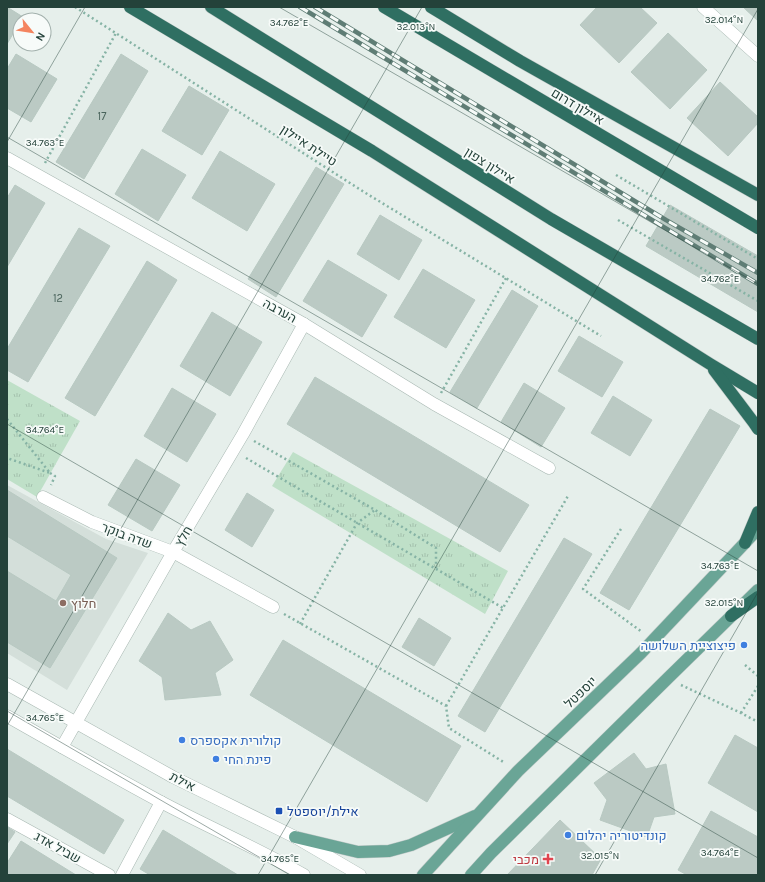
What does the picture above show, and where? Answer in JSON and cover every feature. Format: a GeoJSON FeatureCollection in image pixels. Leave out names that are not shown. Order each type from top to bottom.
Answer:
{"type":"FeatureCollection","features":[{"type":"Feature","properties":{"kind":"highway"},"geometry":{"type":"LineString","coordinates":[[130,7],[372,151],[758,393]]}},
{"type":"Feature","properties":{"kind":"highway","name":"איילון צפון"},"geometry":{"type":"LineString","coordinates":[[210,7],[551,219],[758,339]]}},
{"type":"Feature","properties":{"kind":"highway","name":"איילון דרום"},"geometry":{"type":"LineString","coordinates":[[384,7],[758,228]]}},
{"type":"Feature","properties":{"kind":"highway"},"geometry":{"type":"LineString","coordinates":[[431,7],[520,61],[758,195]]}},
{"type":"Feature","properties":{"kind":"highway"},"geometry":{"type":"LineString","coordinates":[[710,364],[758,429]]}},
{"type":"Feature","properties":{"kind":"highway"},"geometry":{"type":"LineString","coordinates":[[745,543],[758,512]]}},
{"type":"Feature","properties":{"kind":"highway"},"geometry":{"type":"LineString","coordinates":[[731,616],[758,597]]}},
{"type":"Feature","properties":{"kind":"main road","name":"יוספטל"},"geometry":{"type":"LineString","coordinates":[[422,875],[480,814],[518,771],[654,640],[758,529]]}},
{"type":"Feature","properties":{"kind":"main road"},"geometry":{"type":"LineString","coordinates":[[471,875],[491,853],[758,590]]}},
{"type":"Feature","properties":{"kind":"main road"},"geometry":{"type":"LineString","coordinates":[[295,836],[358,852],[389,851],[410,845],[480,814]]}},
{"type":"Feature","properties":{"kind":"main road"},"geometry":{"type":"LineString","coordinates":[[482,875],[491,853]]}},
{"type":"Feature","properties":{"kind":"street"},"geometry":{"type":"LineString","coordinates":[[703,7],[758,56]]}},
{"type":"Feature","properties":{"kind":"street","name":"הערבה"},"geometry":{"type":"LineString","coordinates":[[7,158],[304,324],[434,404],[549,468]]}},
{"type":"Feature","properties":{"kind":"street","name":"חלץ"},"geometry":{"type":"LineString","coordinates":[[62,747],[173,552],[243,434],[304,324]]}},
{"type":"Feature","properties":{"kind":"street","name":"שדה בוקר"},"geometry":{"type":"LineString","coordinates":[[43,497],[92,522],[173,552],[273,608]]}},
{"type":"Feature","properties":{"kind":"street","name":"אילת"},"geometry":{"type":"LineString","coordinates":[[7,684],[173,777],[295,836],[360,875]]}},
{"type":"Feature","properties":{"kind":"street"},"geometry":{"type":"LineString","coordinates":[[7,716],[161,802],[304,875]]}},
{"type":"Feature","properties":{"kind":"street"},"geometry":{"type":"LineString","coordinates":[[122,875],[161,802]]}},
{"type":"Feature","properties":{"kind":"street","name":"שביל אדג"},"geometry":{"type":"LineString","coordinates":[[7,819],[109,875]]}},
{"type":"Feature","properties":{"kind":"path","name":"טיילת איילון"},"geometry":{"type":"LineString","coordinates":[[75,7],[364,192],[601,336]]}},
{"type":"Feature","properties":{"kind":"path"},"geometry":{"type":"LineString","coordinates":[[39,175],[116,33]]}},
{"type":"Feature","properties":{"kind":"path"},"geometry":{"type":"LineString","coordinates":[[616,175],[758,260]]}},
{"type":"Feature","properties":{"kind":"path"},"geometry":{"type":"LineString","coordinates":[[618,220],[758,301]]}},
{"type":"Feature","properties":{"kind":"path"},"geometry":{"type":"LineString","coordinates":[[434,404],[506,278]]}},
{"type":"Feature","properties":{"kind":"path"},"geometry":{"type":"LineString","coordinates":[[7,419],[50,473],[7,458]]}},
{"type":"Feature","properties":{"kind":"path"},"geometry":{"type":"LineString","coordinates":[[243,434],[375,510],[436,548],[436,569]]}},
{"type":"Feature","properties":{"kind":"path"},"geometry":{"type":"LineString","coordinates":[[233,451],[503,608]]}},
{"type":"Feature","properties":{"kind":"path"},"geometry":{"type":"LineString","coordinates":[[518,771],[449,728],[446,706],[568,496]]}},
{"type":"Feature","properties":{"kind":"path"},"geometry":{"type":"LineString","coordinates":[[375,510],[357,523],[300,624],[446,706]]}},
{"type":"Feature","properties":{"kind":"path"},"geometry":{"type":"LineString","coordinates":[[621,529],[583,589],[654,640]]}},
{"type":"Feature","properties":{"kind":"path"},"geometry":{"type":"LineString","coordinates":[[745,665],[758,676]]}},
{"type":"Feature","properties":{"kind":"path"},"geometry":{"type":"LineString","coordinates":[[668,678],[758,722]]}},
{"type":"Feature","properties":{"kind":"path"},"geometry":{"type":"LineString","coordinates":[[741,713],[758,686]]}},
{"type":"Feature","properties":{"kind":"shaded area","name":"חלוץ"},"geometry":{"type":"Polygon","coordinates":[[[7,485],[106,539],[148,553],[67,690],[7,653],[7,485]]]}},
{"type":"Feature","properties":{"kind":"green space"},"geometry":{"type":"Polygon","coordinates":[[[7,380],[80,421],[37,497],[7,479],[7,380]]]}},
{"type":"Feature","properties":{"kind":"green space"},"geometry":{"type":"Polygon","coordinates":[[[293,452],[508,571],[485,614],[272,486],[293,452]]]}},
{"type":"Feature","properties":{"kind":"building"},"geometry":{"type":"Polygon","coordinates":[[[7,7],[15,12],[12,12],[12,36],[7,44],[7,7]]]}},
{"type":"Feature","properties":{"kind":"building"},"geometry":{"type":"Polygon","coordinates":[[[597,7],[640,7],[657,23],[619,63],[580,25],[597,7]]]}},
{"type":"Feature","properties":{"kind":"building"},"geometry":{"type":"Polygon","coordinates":[[[743,7],[758,7],[758,21],[743,7]]]}},
{"type":"Feature","properties":{"kind":"building"},"geometry":{"type":"Polygon","coordinates":[[[668,33],[707,70],[670,109],[631,72],[668,33]]]}},
{"type":"Feature","properties":{"kind":"building"},"geometry":{"type":"Polygon","coordinates":[[[16,54],[57,79],[31,122],[7,108],[7,69],[16,54]]]}},
{"type":"Feature","properties":{"kind":"building"},"geometry":{"type":"Polygon","coordinates":[[[121,54],[148,71],[84,179],[56,162],[121,54]]]}},
{"type":"Feature","properties":{"kind":"building"},"geometry":{"type":"Polygon","coordinates":[[[720,82],[758,117],[758,123],[728,156],[687,118],[720,82]]]}},
{"type":"Feature","properties":{"kind":"building"},"geometry":{"type":"Polygon","coordinates":[[[189,86],[229,110],[202,155],[162,131],[189,86]]]}},
{"type":"Feature","properties":{"kind":"building"},"geometry":{"type":"Polygon","coordinates":[[[142,149],[186,175],[158,221],[115,194],[142,149]]]}},
{"type":"Feature","properties":{"kind":"building"},"geometry":{"type":"Polygon","coordinates":[[[220,151],[275,184],[247,231],[192,198],[220,151]]]}},
{"type":"Feature","properties":{"kind":"building"},"geometry":{"type":"Polygon","coordinates":[[[316,167],[344,184],[276,297],[248,279],[316,167]]]}},
{"type":"Feature","properties":{"kind":"building"},"geometry":{"type":"Polygon","coordinates":[[[15,185],[45,203],[7,267],[7,198],[15,185]]]}},
{"type":"Feature","properties":{"kind":"building"},"geometry":{"type":"Polygon","coordinates":[[[670,205],[758,256],[758,312],[646,246],[670,205]]]}},
{"type":"Feature","properties":{"kind":"building"},"geometry":{"type":"Polygon","coordinates":[[[380,215],[422,240],[399,280],[357,254],[380,215]]]}},
{"type":"Feature","properties":{"kind":"building"},"geometry":{"type":"Polygon","coordinates":[[[79,228],[110,246],[28,382],[7,370],[7,349],[79,228]]]}},
{"type":"Feature","properties":{"kind":"building"},"geometry":{"type":"Polygon","coordinates":[[[328,260],[387,295],[362,337],[303,301],[328,260]]]}},
{"type":"Feature","properties":{"kind":"building"},"geometry":{"type":"Polygon","coordinates":[[[147,261],[177,280],[95,416],[65,398],[147,261]]]}},
{"type":"Feature","properties":{"kind":"building"},"geometry":{"type":"Polygon","coordinates":[[[423,269],[475,300],[446,348],[394,317],[423,269]]]}},
{"type":"Feature","properties":{"kind":"building"},"geometry":{"type":"Polygon","coordinates":[[[512,290],[538,306],[477,408],[450,392],[512,290]]]}},
{"type":"Feature","properties":{"kind":"building"},"geometry":{"type":"Polygon","coordinates":[[[212,312],[262,342],[230,396],[180,366],[212,312]]]}},
{"type":"Feature","properties":{"kind":"building"},"geometry":{"type":"Polygon","coordinates":[[[579,336],[623,362],[602,397],[558,371],[579,336]]]}},
{"type":"Feature","properties":{"kind":"building"},"geometry":{"type":"Polygon","coordinates":[[[315,377],[529,505],[500,552],[287,424],[315,377]]]}},
{"type":"Feature","properties":{"kind":"building"},"geometry":{"type":"Polygon","coordinates":[[[524,383],[565,408],[541,447],[501,422],[524,383]]]}},
{"type":"Feature","properties":{"kind":"building"},"geometry":{"type":"Polygon","coordinates":[[[172,388],[216,414],[187,462],[144,436],[172,388]]]}},
{"type":"Feature","properties":{"kind":"building"},"geometry":{"type":"Polygon","coordinates":[[[613,396],[652,420],[630,456],[591,433],[613,396]]]}},
{"type":"Feature","properties":{"kind":"building"},"geometry":{"type":"Polygon","coordinates":[[[710,409],[740,426],[629,610],[600,593],[710,409]]]}},
{"type":"Feature","properties":{"kind":"building"},"geometry":{"type":"Polygon","coordinates":[[[136,459],[180,485],[152,531],[108,505],[136,459]]]}},
{"type":"Feature","properties":{"kind":"building"},"geometry":{"type":"Polygon","coordinates":[[[7,490],[117,558],[50,668],[7,642],[7,571],[56,601],[71,575],[7,536],[7,490]]]}},
{"type":"Feature","properties":{"kind":"building"},"geometry":{"type":"Polygon","coordinates":[[[247,493],[274,510],[252,547],[225,530],[247,493]]]}},
{"type":"Feature","properties":{"kind":"building"},"geometry":{"type":"Polygon","coordinates":[[[564,538],[592,554],[485,732],[458,716],[564,538]]]}},
{"type":"Feature","properties":{"kind":"building"},"geometry":{"type":"Polygon","coordinates":[[[168,613],[191,630],[210,621],[233,660],[215,673],[221,695],[165,700],[162,677],[139,661],[168,613]]]}},
{"type":"Feature","properties":{"kind":"building"},"geometry":{"type":"Polygon","coordinates":[[[419,618],[451,638],[434,666],[402,647],[419,618]]]}},
{"type":"Feature","properties":{"kind":"building"},"geometry":{"type":"Polygon","coordinates":[[[283,640],[461,746],[427,802],[250,695],[283,640]]]}},
{"type":"Feature","properties":{"kind":"building"},"geometry":{"type":"Polygon","coordinates":[[[735,735],[758,748],[758,812],[708,783],[735,735]]]}},
{"type":"Feature","properties":{"kind":"building"},"geometry":{"type":"Polygon","coordinates":[[[7,749],[124,820],[104,854],[7,796],[7,749]]]}},
{"type":"Feature","properties":{"kind":"building"},"geometry":{"type":"Polygon","coordinates":[[[634,753],[646,769],[666,764],[675,814],[654,817],[647,837],[600,820],[607,800],[594,783],[634,753]]]}},
{"type":"Feature","properties":{"kind":"building"},"geometry":{"type":"Polygon","coordinates":[[[711,811],[758,837],[758,875],[687,875],[678,870],[711,811]]]}},
{"type":"Feature","properties":{"kind":"building"},"geometry":{"type":"Polygon","coordinates":[[[560,820],[601,859],[592,875],[507,875],[560,820]]]}},
{"type":"Feature","properties":{"kind":"building"},"geometry":{"type":"Polygon","coordinates":[[[7,827],[15,832],[7,844],[7,827]]]}},
{"type":"Feature","properties":{"kind":"building"},"geometry":{"type":"Polygon","coordinates":[[[163,830],[238,875],[150,875],[140,869],[163,830]]]}},
{"type":"Feature","properties":{"kind":"building"},"geometry":{"type":"Polygon","coordinates":[[[21,841],[76,875],[7,874],[7,863],[21,841]]]}},
{"type":"Feature","properties":{"kind":"railway"},"geometry":{"type":"LineString","coordinates":[[300,7],[758,284]]}},
{"type":"Feature","properties":{"kind":"railway"},"geometry":{"type":"LineString","coordinates":[[315,7],[666,220],[758,273]]}},
{"type":"Feature","properties":{"kind":"place","name":"חלוץ"},"geometry":{"type":"Point","coordinates":[63,603]}},
{"type":"Feature","properties":{"kind":"place","name":"פיצוציית השלושה"},"geometry":{"type":"Point","coordinates":[744,645]}},
{"type":"Feature","properties":{"kind":"place","name":"קולורית אקספרס"},"geometry":{"type":"Point","coordinates":[182,740]}},
{"type":"Feature","properties":{"kind":"place","name":"פינת החי"},"geometry":{"type":"Point","coordinates":[216,759]}},
{"type":"Feature","properties":{"kind":"place","name":"אילת/יוספטל"},"geometry":{"type":"Point","coordinates":[279,811]}},
{"type":"Feature","properties":{"kind":"place","name":"קונדיטוריה יהלום"},"geometry":{"type":"Point","coordinates":[568,835]}},
{"type":"Feature","properties":{"kind":"place","name":"מכבי"},"geometry":{"type":"Point","coordinates":[548,859]}}]}
